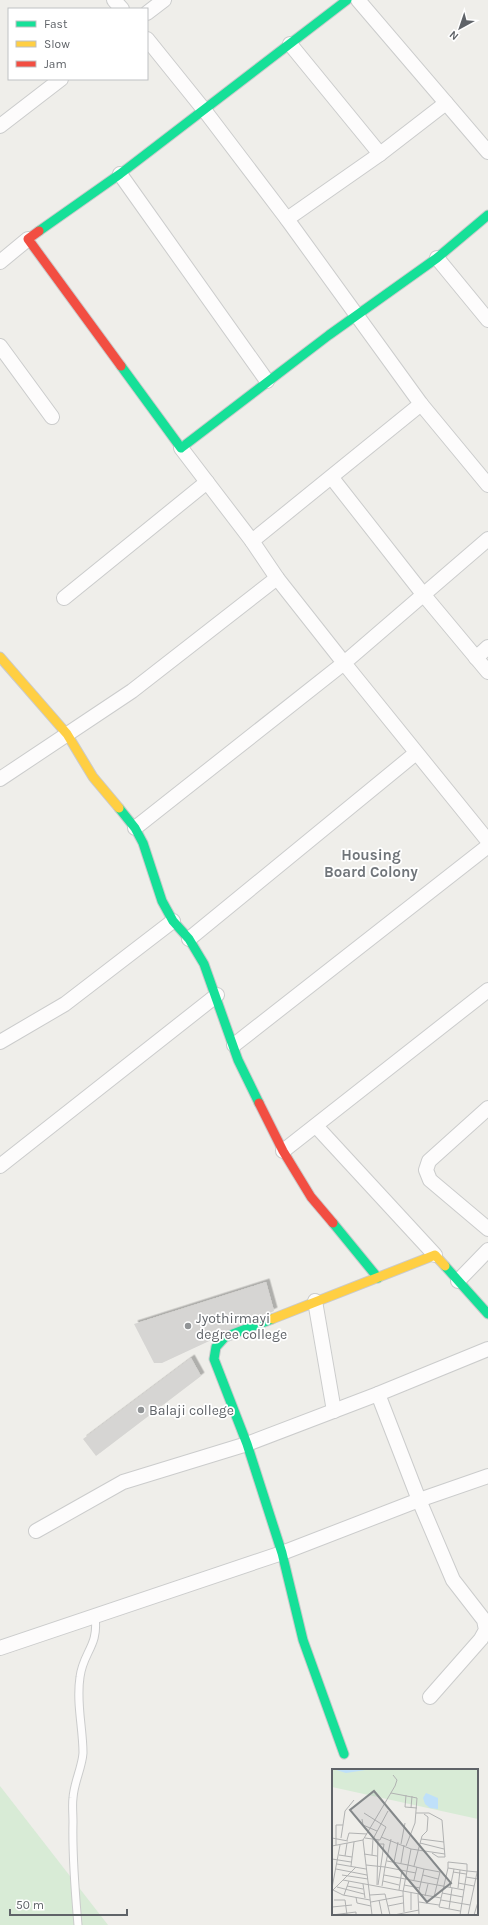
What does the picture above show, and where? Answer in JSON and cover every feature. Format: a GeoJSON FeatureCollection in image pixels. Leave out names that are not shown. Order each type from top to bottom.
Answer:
{"type":"FeatureCollection","features":[{"type":"Feature","properties":{"kind":"street"},"geometry":{"type":"LineString","coordinates":[[114,0],[121,8]]}},
{"type":"Feature","properties":{"kind":"street"},"geometry":{"type":"LineString","coordinates":[[148,12],[164,0]]}},
{"type":"Feature","properties":{"kind":"street"},"geometry":{"type":"LineString","coordinates":[[0,262],[28,239],[120,174],[205,111],[347,0]]}},
{"type":"Feature","properties":{"kind":"street"},"geometry":{"type":"LineString","coordinates":[[358,0],[488,152]]}},
{"type":"Feature","properties":{"kind":"street"},"geometry":{"type":"LineString","coordinates":[[148,39],[205,111],[287,219],[421,404],[488,484]]}},
{"type":"Feature","properties":{"kind":"street"},"geometry":{"type":"LineString","coordinates":[[290,44],[380,154]]}},
{"type":"Feature","properties":{"kind":"street"},"geometry":{"type":"LineString","coordinates":[[0,126],[60,80]]}},
{"type":"Feature","properties":{"kind":"street"},"geometry":{"type":"LineString","coordinates":[[287,219],[380,154],[446,103]]}},
{"type":"Feature","properties":{"kind":"street"},"geometry":{"type":"LineString","coordinates":[[120,174],[267,381]]}},
{"type":"Feature","properties":{"kind":"street"},"geometry":{"type":"LineString","coordinates":[[181,448],[267,381],[437,258],[488,215]]}},
{"type":"Feature","properties":{"kind":"street"},"geometry":{"type":"LineString","coordinates":[[28,239],[181,448],[252,541],[277,578],[488,841]]}},
{"type":"Feature","properties":{"kind":"street"},"geometry":{"type":"LineString","coordinates":[[437,258],[488,320]]}},
{"type":"Feature","properties":{"kind":"street"},"geometry":{"type":"LineString","coordinates":[[0,346],[52,417]]}},
{"type":"Feature","properties":{"kind":"street"},"geometry":{"type":"LineString","coordinates":[[252,541],[332,478],[421,404]]}},
{"type":"Feature","properties":{"kind":"street"},"geometry":{"type":"LineString","coordinates":[[332,478],[423,594],[488,672]]}},
{"type":"Feature","properties":{"kind":"street"},"geometry":{"type":"LineString","coordinates":[[64,598],[207,482]]}},
{"type":"Feature","properties":{"kind":"street"},"geometry":{"type":"LineString","coordinates":[[135,828],[344,663],[488,539]]}},
{"type":"Feature","properties":{"kind":"street"},"geometry":{"type":"LineString","coordinates":[[0,779],[132,691],[277,578]]}},
{"type":"Feature","properties":{"kind":"street"},"geometry":{"type":"LineString","coordinates":[[476,658],[488,647]]}},
{"type":"Feature","properties":{"kind":"street"},"geometry":{"type":"LineString","coordinates":[[0,657],[66,734],[93,777],[135,828],[143,843],[162,901],[173,921],[189,939],[204,964],[217,996],[238,1060],[283,1151],[311,1197],[378,1278]]}},
{"type":"Feature","properties":{"kind":"street"},"geometry":{"type":"LineString","coordinates":[[189,939],[416,753]]}},
{"type":"Feature","properties":{"kind":"street"},"geometry":{"type":"LineString","coordinates":[[234,1045],[488,846]]}},
{"type":"Feature","properties":{"kind":"street"},"geometry":{"type":"LineString","coordinates":[[0,1042],[64,1004],[173,921]]}},
{"type":"Feature","properties":{"kind":"street"},"geometry":{"type":"LineString","coordinates":[[283,1151],[488,990]]}},
{"type":"Feature","properties":{"kind":"street"},"geometry":{"type":"LineString","coordinates":[[0,1166],[217,996]]}},
{"type":"Feature","properties":{"kind":"street"},"geometry":{"type":"LineString","coordinates":[[488,1108],[429,1161],[426,1170],[430,1180],[488,1229]]}},
{"type":"Feature","properties":{"kind":"street"},"geometry":{"type":"LineString","coordinates":[[316,1126],[488,1314]]}},
{"type":"Feature","properties":{"kind":"street"},"geometry":{"type":"LineString","coordinates":[[458,1281],[488,1250]]}},
{"type":"Feature","properties":{"kind":"street"},"geometry":{"type":"LineString","coordinates":[[344,1754],[303,1640],[282,1553],[247,1444],[214,1359],[216,1347],[225,1337],[435,1255]]}},
{"type":"Feature","properties":{"kind":"street"},"geometry":{"type":"LineString","coordinates":[[315,1301],[334,1411]]}},
{"type":"Feature","properties":{"kind":"street"},"geometry":{"type":"LineString","coordinates":[[36,1531],[123,1482],[247,1444],[378,1394],[488,1349]]}},
{"type":"Feature","properties":{"kind":"street"},"geometry":{"type":"LineString","coordinates":[[378,1394],[419,1500],[454,1580],[481,1615],[484,1620],[486,1630],[481,1639],[430,1697]]}},
{"type":"Feature","properties":{"kind":"street"},"geometry":{"type":"LineString","coordinates":[[0,1648],[282,1553],[419,1500],[488,1476]]}},
{"type":"Feature","properties":{"kind":"lane"},"geometry":{"type":"LineString","coordinates":[[78,1925],[72,1861],[73,1798],[82,1760],[83,1744],[79,1700],[80,1676],[86,1658],[94,1642],[97,1630],[95,1617]]}},
{"type":"Feature","properties":{"kind":"green space"},"geometry":{"type":"Polygon","coordinates":[[[0,1786],[108,1925],[0,1925],[0,1786]]]}},
{"type":"Feature","properties":{"kind":"building","name":"Jyothirmayi degree college"},"geometry":{"type":"Polygon","coordinates":[[[266,1282],[274,1311],[162,1363],[154,1363],[134,1324],[266,1282]]]}},
{"type":"Feature","properties":{"kind":"building","name":"Balaji college"},"geometry":{"type":"Polygon","coordinates":[[[191,1358],[201,1376],[96,1456],[83,1439],[191,1358]]]}},
{"type":"Feature","properties":{"kind":"traffic: fast"},"geometry":{"type":"LineString","coordinates":[[39,231],[120,174],[347,0]]}},
{"type":"Feature","properties":{"kind":"traffic: fast"},"geometry":{"type":"LineString","coordinates":[[121,366],[181,448],[329,335],[437,258],[488,215]]}},
{"type":"Feature","properties":{"kind":"traffic: fast"},"geometry":{"type":"LineString","coordinates":[[119,808],[135,828],[143,843],[162,901],[173,921],[189,939],[204,964],[238,1060],[259,1103]]}},
{"type":"Feature","properties":{"kind":"traffic: fast"},"geometry":{"type":"LineString","coordinates":[[333,1223],[378,1278]]}},
{"type":"Feature","properties":{"kind":"traffic: fast"},"geometry":{"type":"LineString","coordinates":[[445,1266],[488,1314]]}},
{"type":"Feature","properties":{"kind":"traffic: fast"},"geometry":{"type":"LineString","coordinates":[[272,1319],[225,1337],[216,1347],[214,1359],[247,1444],[282,1553],[303,1640],[344,1754]]}},
{"type":"Feature","properties":{"kind":"traffic: slow"},"geometry":{"type":"LineString","coordinates":[[0,657],[67,734],[93,777],[119,808]]}},
{"type":"Feature","properties":{"kind":"traffic: slow"},"geometry":{"type":"LineString","coordinates":[[272,1319],[435,1255],[445,1266]]}},
{"type":"Feature","properties":{"kind":"traffic: jam"},"geometry":{"type":"LineString","coordinates":[[39,231],[28,239],[121,366]]}},
{"type":"Feature","properties":{"kind":"traffic: jam"},"geometry":{"type":"LineString","coordinates":[[259,1103],[283,1151],[311,1197],[333,1223]]}},
{"type":"Feature","properties":{"kind":"place","name":"Jyothirmayi degree college"},"geometry":{"type":"Point","coordinates":[188,1326]}},
{"type":"Feature","properties":{"kind":"place","name":"Balaji college"},"geometry":{"type":"Point","coordinates":[141,1410]}},
{"type":"Feature","properties":{"kind":"district","name":"Housing Board Colony"},"geometry":{"type":"Point","coordinates":[371,864]}}]}
